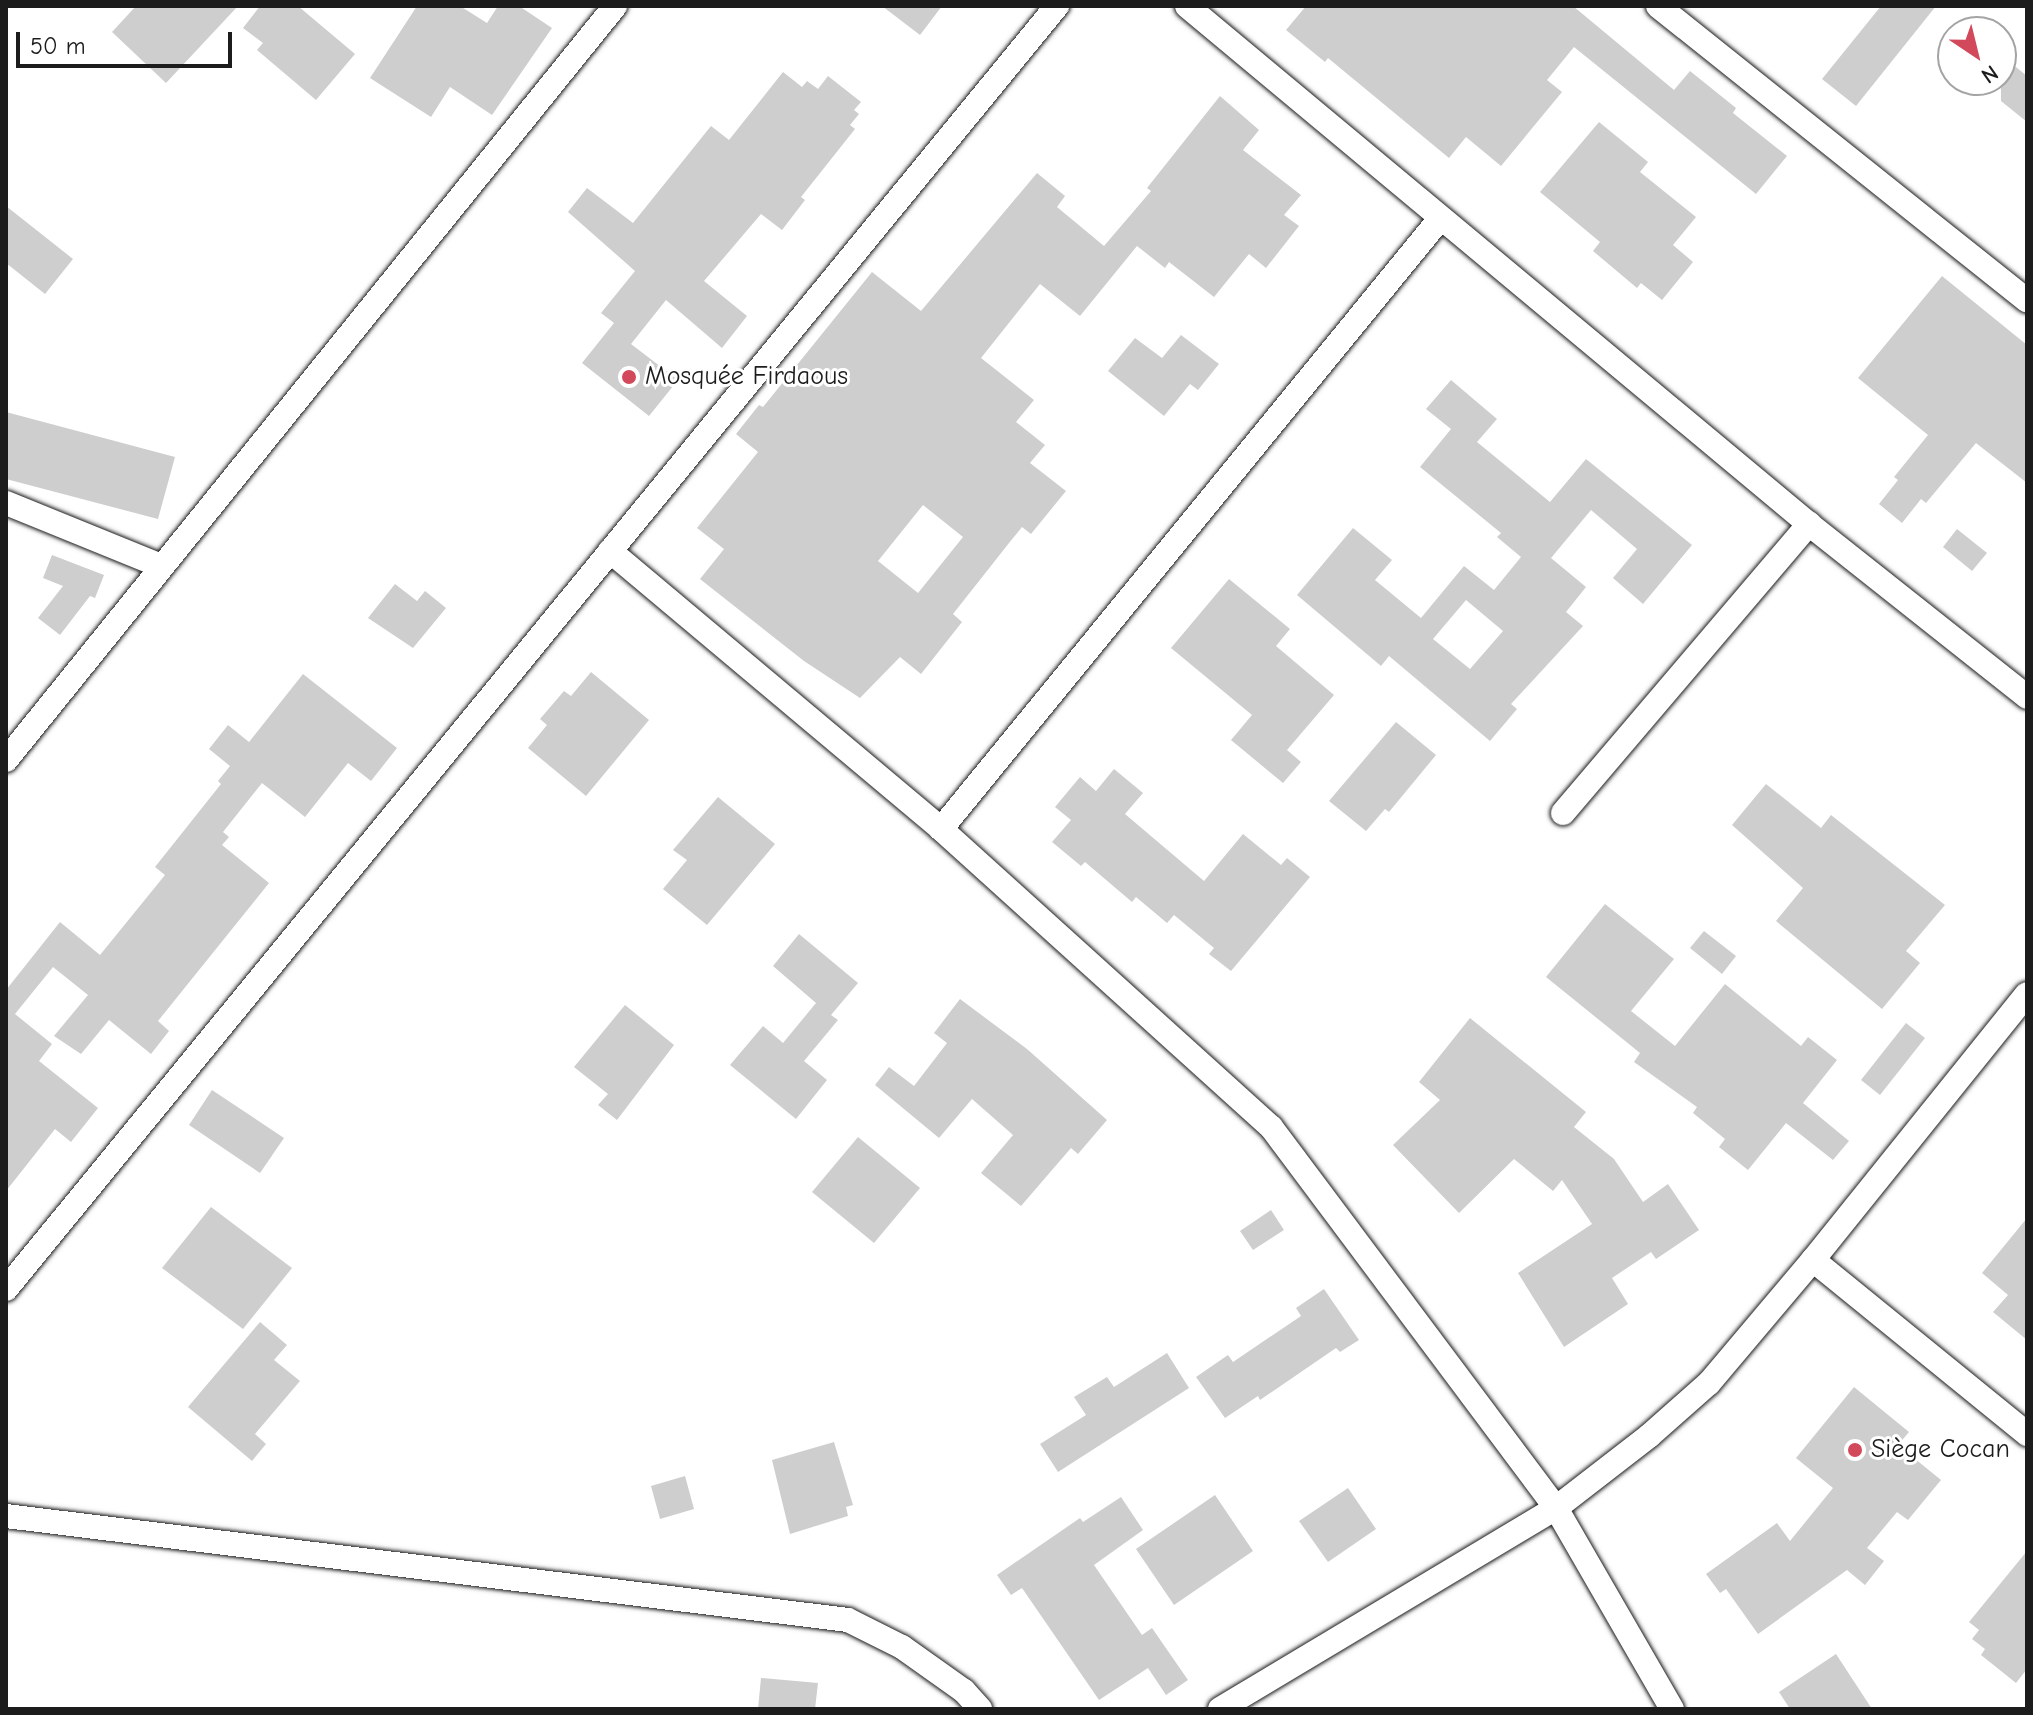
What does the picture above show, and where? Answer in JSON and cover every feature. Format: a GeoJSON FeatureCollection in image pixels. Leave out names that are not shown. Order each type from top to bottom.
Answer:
{"type":"FeatureCollection","features":[{"type":"Feature","properties":{"kind":"street"},"geometry":{"type":"LineString","coordinates":[[6,760],[615,6]]}},
{"type":"Feature","properties":{"kind":"street"},"geometry":{"type":"LineString","coordinates":[[6,1289],[1057,6]]}},
{"type":"Feature","properties":{"kind":"street"},"geometry":{"type":"LineString","coordinates":[[1187,6],[1439,220],[1809,524],[2027,697]]}},
{"type":"Feature","properties":{"kind":"street"},"geometry":{"type":"LineString","coordinates":[[1658,6],[2027,301]]}},
{"type":"Feature","properties":{"kind":"street"},"geometry":{"type":"LineString","coordinates":[[941,829],[1439,220]]}},
{"type":"Feature","properties":{"kind":"street"},"geometry":{"type":"LineString","coordinates":[[6,503],[161,566]]}},
{"type":"Feature","properties":{"kind":"street"},"geometry":{"type":"LineString","coordinates":[[1563,813],[1809,524]]}},
{"type":"Feature","properties":{"kind":"street"},"geometry":{"type":"LineString","coordinates":[[610,551],[941,829],[1271,1127],[1556,1508],[1672,1709]]}},
{"type":"Feature","properties":{"kind":"street"},"geometry":{"type":"LineString","coordinates":[[1220,1709],[1556,1508],[1649,1436],[1709,1383],[1813,1260],[2027,994]]}},
{"type":"Feature","properties":{"kind":"street"},"geometry":{"type":"LineString","coordinates":[[1813,1260],[2027,1434]]}},
{"type":"Feature","properties":{"kind":"street"},"geometry":{"type":"LineString","coordinates":[[6,1516],[848,1620],[902,1647],[964,1691],[980,1709]]}},
{"type":"Feature","properties":{"kind":"building"},"geometry":{"type":"Polygon","coordinates":[[[136,6],[238,6],[166,83],[112,32],[136,6]]]}},
{"type":"Feature","properties":{"kind":"building"},"geometry":{"type":"Polygon","coordinates":[[[260,6],[298,6],[355,54],[316,100],[257,50],[263,43],[243,28],[260,6]]]}},
{"type":"Feature","properties":{"kind":"building"},"geometry":{"type":"Polygon","coordinates":[[[417,6],[460,6],[487,23],[498,6],[519,6],[552,28],[492,115],[450,87],[431,117],[370,78],[417,6]]]}},
{"type":"Feature","properties":{"kind":"building"},"geometry":{"type":"Polygon","coordinates":[[[882,6],[942,6],[920,35],[882,6]]]}},
{"type":"Feature","properties":{"kind":"building"},"geometry":{"type":"Polygon","coordinates":[[[1306,6],[1573,6],[1674,90],[1690,71],[1736,108],[1733,113],[1787,156],[1756,194],[1574,47],[1547,80],[1562,92],[1501,166],[1466,137],[1449,158],[1328,58],[1325,62],[1286,30],[1306,6]]]}},
{"type":"Feature","properties":{"kind":"building"},"geometry":{"type":"Polygon","coordinates":[[[1881,6],[1936,6],[1856,106],[1822,79],[1881,6]]]}},
{"type":"Feature","properties":{"kind":"building"},"geometry":{"type":"Polygon","coordinates":[[[2017,68],[2027,76],[2027,122],[2001,101],[2001,96],[2017,96],[2017,68]]]}},
{"type":"Feature","properties":{"kind":"building"},"geometry":{"type":"Polygon","coordinates":[[[783,72],[802,87],[807,81],[818,89],[828,76],[861,102],[854,110],[859,114],[850,125],[855,129],[801,197],[805,200],[782,230],[761,214],[704,281],[747,316],[722,348],[666,300],[631,344],[678,380],[649,416],[582,363],[614,323],[601,313],[635,271],[568,212],[587,188],[633,223],[711,126],[729,140],[783,72]]]}},
{"type":"Feature","properties":{"kind":"building"},"geometry":{"type":"Polygon","coordinates":[[[1220,96],[1259,130],[1243,150],[1301,195],[1284,215],[1299,226],[1266,268],[1249,254],[1214,297],[1169,262],[1165,268],[1137,246],[1080,316],[1040,284],[981,358],[1034,400],[1016,422],[1045,445],[1030,463],[1066,491],[1031,534],[1022,527],[1009,543],[953,614],[962,622],[921,674],[900,657],[860,698],[804,661],[700,579],[724,549],[697,528],[758,452],[736,434],[759,405],[763,407],[872,272],[921,311],[1037,173],[1065,196],[1057,207],[1104,246],[1151,191],[1147,188],[1220,96]],[[923,505],[878,561],[918,593],[963,537],[923,505]]]}},
{"type":"Feature","properties":{"kind":"building"},"geometry":{"type":"Polygon","coordinates":[[[1599,122],[1648,162],[1640,172],[1696,217],[1673,245],[1693,262],[1662,300],[1641,283],[1637,288],[1593,251],[1600,242],[1540,192],[1599,122]]]}},
{"type":"Feature","properties":{"kind":"building"},"geometry":{"type":"Polygon","coordinates":[[[6,206],[73,259],[45,294],[6,263],[6,206]]]}},
{"type":"Feature","properties":{"kind":"building"},"geometry":{"type":"Polygon","coordinates":[[[1942,276],[2027,345],[2027,483],[1976,443],[1926,503],[1921,499],[1902,523],[1879,504],[1898,480],[1894,477],[1928,435],[1858,378],[1942,276]]]}},
{"type":"Feature","properties":{"kind":"building"},"geometry":{"type":"Polygon","coordinates":[[[1181,335],[1219,364],[1198,390],[1190,384],[1164,416],[1108,371],[1135,338],[1162,358],[1181,335]]]}},
{"type":"Feature","properties":{"kind":"building"},"geometry":{"type":"Polygon","coordinates":[[[1451,380],[1497,419],[1477,442],[1550,502],[1586,459],[1692,545],[1643,604],[1613,578],[1637,549],[1591,510],[1551,558],[1586,587],[1566,612],[1583,626],[1511,704],[1517,709],[1490,741],[1389,656],[1381,666],[1297,595],[1353,528],[1392,560],[1375,580],[1421,618],[1464,566],[1494,590],[1521,557],[1497,537],[1501,533],[1420,467],[1451,429],[1426,409],[1451,380]],[[1466,600],[1433,639],[1470,669],[1503,631],[1466,600]]]}},
{"type":"Feature","properties":{"kind":"building"},"geometry":{"type":"Polygon","coordinates":[[[6,412],[175,457],[158,519],[6,479],[6,412]]]}},
{"type":"Feature","properties":{"kind":"building"},"geometry":{"type":"Polygon","coordinates":[[[1957,529],[1987,553],[1972,571],[1943,547],[1957,529]]]}},
{"type":"Feature","properties":{"kind":"building"},"geometry":{"type":"Polygon","coordinates":[[[52,555],[104,575],[95,598],[90,596],[60,635],[38,618],[63,586],[43,578],[52,555]]]}},
{"type":"Feature","properties":{"kind":"building"},"geometry":{"type":"Polygon","coordinates":[[[1229,579],[1290,629],[1276,646],[1334,695],[1287,750],[1301,762],[1283,783],[1231,740],[1252,715],[1171,648],[1229,579]]]}},
{"type":"Feature","properties":{"kind":"building"},"geometry":{"type":"Polygon","coordinates":[[[395,584],[417,601],[425,591],[446,608],[413,648],[368,618],[395,584]]]}},
{"type":"Feature","properties":{"kind":"building"},"geometry":{"type":"Polygon","coordinates":[[[591,672],[649,720],[586,796],[528,748],[547,725],[540,719],[564,691],[571,696],[591,672]]]}},
{"type":"Feature","properties":{"kind":"building"},"geometry":{"type":"Polygon","coordinates":[[[303,674],[397,748],[371,781],[348,763],[305,817],[262,783],[223,832],[229,837],[222,845],[269,883],[158,1021],[169,1031],[151,1054],[109,1020],[81,1054],[54,1036],[88,995],[53,967],[15,1014],[52,1044],[39,1061],[98,1108],[71,1142],[55,1129],[6,1191],[6,990],[60,922],[100,955],[165,875],[155,867],[221,784],[218,781],[230,766],[209,749],[228,725],[249,742],[303,674]]]}},
{"type":"Feature","properties":{"kind":"building"},"geometry":{"type":"Polygon","coordinates":[[[1396,722],[1436,755],[1389,812],[1385,809],[1366,831],[1329,801],[1396,722]]]}},
{"type":"Feature","properties":{"kind":"building"},"geometry":{"type":"Polygon","coordinates":[[[1114,769],[1143,793],[1125,814],[1204,881],[1243,834],[1281,865],[1287,858],[1310,877],[1231,971],[1209,954],[1214,948],[1174,915],[1167,923],[1136,897],[1132,902],[1085,862],[1081,866],[1052,842],[1071,820],[1055,807],[1080,777],[1096,791],[1114,769]]]}},
{"type":"Feature","properties":{"kind":"building"},"geometry":{"type":"Polygon","coordinates":[[[1766,784],[1821,828],[1831,815],[1945,905],[1906,951],[1920,963],[1882,1009],[1776,921],[1803,888],[1732,825],[1766,784]]]}},
{"type":"Feature","properties":{"kind":"building"},"geometry":{"type":"Polygon","coordinates":[[[718,797],[775,844],[707,925],[663,889],[687,860],[673,850],[718,797]]]}},
{"type":"Feature","properties":{"kind":"building"},"geometry":{"type":"Polygon","coordinates":[[[1605,904],[1674,959],[1631,1011],[1675,1046],[1725,984],[1801,1046],[1808,1037],[1837,1060],[1803,1103],[1849,1141],[1833,1160],[1786,1123],[1748,1170],[1719,1147],[1725,1139],[1693,1113],[1697,1107],[1634,1062],[1640,1053],[1546,977],[1605,904]]]}},
{"type":"Feature","properties":{"kind":"building"},"geometry":{"type":"Polygon","coordinates":[[[1704,931],[1736,956],[1722,974],[1690,948],[1704,931]]]}},
{"type":"Feature","properties":{"kind":"building"},"geometry":{"type":"Polygon","coordinates":[[[799,934],[858,983],[831,1015],[838,1020],[804,1061],[827,1080],[796,1119],[730,1065],[763,1026],[783,1043],[816,1003],[773,966],[799,934]]]}},
{"type":"Feature","properties":{"kind":"building"},"geometry":{"type":"Polygon","coordinates":[[[960,999],[1027,1049],[1107,1120],[1078,1154],[1071,1148],[1021,1206],[981,1173],[1013,1135],[972,1099],[939,1138],[875,1085],[889,1067],[914,1086],[947,1043],[934,1033],[960,999]]]}},
{"type":"Feature","properties":{"kind":"building"},"geometry":{"type":"Polygon","coordinates":[[[625,1005],[674,1045],[617,1120],[598,1105],[608,1094],[574,1067],[625,1005]]]}},
{"type":"Feature","properties":{"kind":"building"},"geometry":{"type":"Polygon","coordinates":[[[1470,1018],[1586,1112],[1574,1127],[1614,1159],[1643,1202],[1668,1184],[1699,1230],[1656,1259],[1651,1252],[1612,1278],[1628,1304],[1564,1347],[1518,1273],[1592,1224],[1562,1180],[1553,1191],[1514,1159],[1459,1213],[1393,1145],[1440,1100],[1419,1082],[1470,1018]]]}},
{"type":"Feature","properties":{"kind":"building"},"geometry":{"type":"Polygon","coordinates":[[[1906,1023],[1925,1038],[1880,1095],[1861,1080],[1906,1023]]]}},
{"type":"Feature","properties":{"kind":"building"},"geometry":{"type":"Polygon","coordinates":[[[212,1090],[284,1138],[260,1173],[189,1125],[212,1090]]]}},
{"type":"Feature","properties":{"kind":"building"},"geometry":{"type":"Polygon","coordinates":[[[858,1137],[920,1188],[874,1243],[812,1192],[858,1137]]]}},
{"type":"Feature","properties":{"kind":"building"},"geometry":{"type":"Polygon","coordinates":[[[211,1207],[292,1268],[243,1329],[162,1268],[211,1207]]]}},
{"type":"Feature","properties":{"kind":"building"},"geometry":{"type":"Polygon","coordinates":[[[1271,1210],[1284,1230],[1253,1250],[1240,1231],[1271,1210]]]}},
{"type":"Feature","properties":{"kind":"building"},"geometry":{"type":"Polygon","coordinates":[[[2027,1218],[2027,1340],[1993,1312],[2008,1295],[1982,1273],[2027,1218]]]}},
{"type":"Feature","properties":{"kind":"building"},"geometry":{"type":"Polygon","coordinates":[[[1324,1289],[1359,1340],[1340,1352],[1336,1348],[1260,1400],[1258,1396],[1225,1418],[1196,1377],[1228,1355],[1233,1362],[1301,1316],[1296,1308],[1324,1289]]]}},
{"type":"Feature","properties":{"kind":"building"},"geometry":{"type":"Polygon","coordinates":[[[260,1322],[287,1345],[274,1360],[300,1381],[255,1434],[266,1444],[252,1461],[188,1407],[260,1322]]]}},
{"type":"Feature","properties":{"kind":"building"},"geometry":{"type":"Polygon","coordinates":[[[1167,1353],[1189,1388],[1058,1472],[1040,1444],[1086,1415],[1074,1397],[1107,1377],[1114,1387],[1167,1353]]]}},
{"type":"Feature","properties":{"kind":"building"},"geometry":{"type":"Polygon","coordinates":[[[1854,1387],[1909,1432],[1898,1445],[1941,1480],[1908,1520],[1897,1512],[1867,1548],[1884,1561],[1865,1585],[1847,1570],[1758,1634],[1726,1589],[1720,1593],[1706,1574],[1777,1523],[1790,1541],[1833,1488],[1796,1458],[1854,1387]]]}},
{"type":"Feature","properties":{"kind":"building"},"geometry":{"type":"Polygon","coordinates":[[[834,1442],[853,1505],[846,1507],[848,1516],[790,1534],[772,1460],[834,1442]]]}},
{"type":"Feature","properties":{"kind":"building"},"geometry":{"type":"Polygon","coordinates":[[[685,1476],[694,1509],[660,1519],[651,1486],[685,1476]]]}},
{"type":"Feature","properties":{"kind":"building"},"geometry":{"type":"Polygon","coordinates":[[[1348,1488],[1376,1529],[1328,1562],[1299,1521],[1348,1488]]]}},
{"type":"Feature","properties":{"kind":"building"},"geometry":{"type":"Polygon","coordinates":[[[1215,1495],[1253,1551],[1174,1605],[1136,1549],[1215,1495]]]}},
{"type":"Feature","properties":{"kind":"building"},"geometry":{"type":"Polygon","coordinates":[[[1121,1497],[1143,1530],[1094,1565],[1142,1635],[1152,1628],[1188,1680],[1166,1695],[1148,1668],[1099,1700],[1022,1588],[1011,1595],[997,1575],[1080,1518],[1083,1522],[1121,1497]]]}},
{"type":"Feature","properties":{"kind":"building"},"geometry":{"type":"Polygon","coordinates":[[[2027,1551],[2027,1669],[2016,1683],[1981,1655],[1985,1649],[1972,1639],[1979,1630],[1969,1622],[2027,1551]]]}},
{"type":"Feature","properties":{"kind":"building"},"geometry":{"type":"Polygon","coordinates":[[[1836,1654],[1872,1709],[1790,1709],[1779,1692],[1836,1654]]]}},
{"type":"Feature","properties":{"kind":"building"},"geometry":{"type":"Polygon","coordinates":[[[761,1678],[818,1683],[815,1709],[758,1709],[761,1678]]]}},
{"type":"Feature","properties":{"kind":"place","name":"Mosquée Firdaous"},"geometry":{"type":"Point","coordinates":[629,377]}},
{"type":"Feature","properties":{"kind":"place","name":"Siège Cocan"},"geometry":{"type":"Point","coordinates":[1855,1450]}}]}
